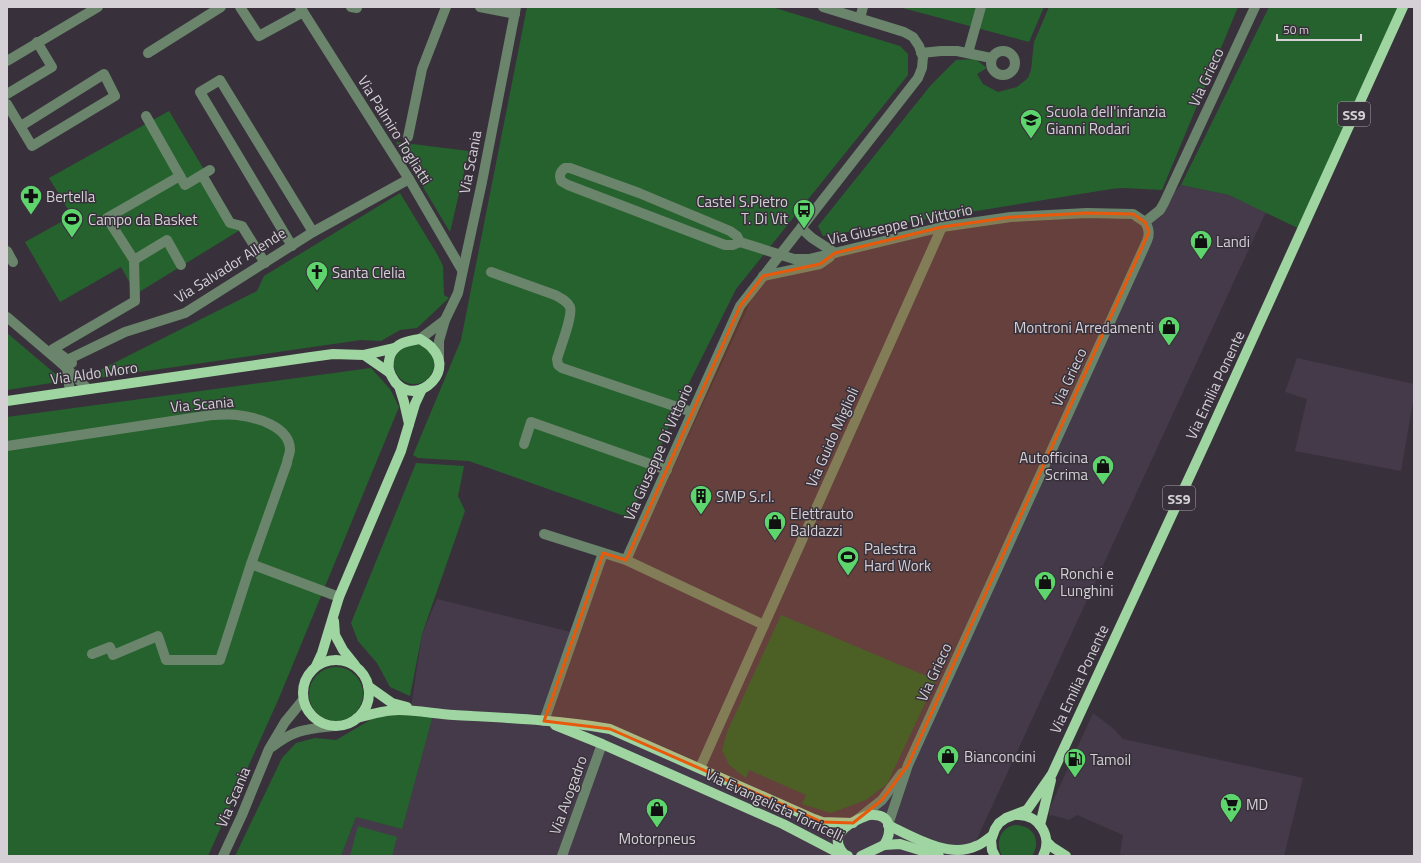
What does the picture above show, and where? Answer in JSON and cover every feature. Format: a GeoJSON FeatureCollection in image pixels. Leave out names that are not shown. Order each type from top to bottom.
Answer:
{"type":"FeatureCollection","features":[{"type":"Feature","properties":{"kind":"main road","name":"Via Emilia Ponente"},"geometry":{"type":"LineString","coordinates":[[1052,774],[1403,7]]}},
{"type":"Feature","properties":{"kind":"main road","name":"Via Scania"},"geometry":{"type":"LineString","coordinates":[[364,355],[395,348],[407,341],[420,339]]}},
{"type":"Feature","properties":{"kind":"main road"},"geometry":{"type":"LineString","coordinates":[[420,339],[433,349],[439,362]]}},
{"type":"Feature","properties":{"kind":"main road"},"geometry":{"type":"LineString","coordinates":[[395,348],[390,356],[388,364],[393,380],[406,390],[422,390]]}},
{"type":"Feature","properties":{"kind":"main road","name":"Via Aldo Moro"},"geometry":{"type":"LineString","coordinates":[[7,401],[334,354],[364,355]]}},
{"type":"Feature","properties":{"kind":"main road"},"geometry":{"type":"LineString","coordinates":[[364,355],[390,373]]}},
{"type":"Feature","properties":{"kind":"main road","name":"Via Scania"},"geometry":{"type":"LineString","coordinates":[[304,700],[303,690],[305,681],[309,673],[316,666],[322,653],[339,597],[393,471],[415,404],[422,390],[437,376],[439,362]]}},
{"type":"Feature","properties":{"kind":"main road"},"geometry":{"type":"LineString","coordinates":[[399,386],[409,426]]}},
{"type":"Feature","properties":{"kind":"main road","name":"Via Scania"},"geometry":{"type":"LineString","coordinates":[[334,613],[335,635],[343,650],[366,679],[368,686]]}},
{"type":"Feature","properties":{"kind":"main road"},"geometry":{"type":"LineString","coordinates":[[316,666],[326,661],[336,660],[347,662],[356,666]]}},
{"type":"Feature","properties":{"kind":"main road"},"geometry":{"type":"LineString","coordinates":[[357,718],[367,703],[369,695],[368,686]]}},
{"type":"Feature","properties":{"kind":"main road","name":"Via Evangelista Torricelli"},"geometry":{"type":"LineString","coordinates":[[368,686],[392,703],[422,712]]}},
{"type":"Feature","properties":{"kind":"main road"},"geometry":{"type":"LineString","coordinates":[[304,700],[308,710],[314,718],[324,724],[334,726]]}},
{"type":"Feature","properties":{"kind":"main road","name":"Via Evangelista Torricelli"},"geometry":{"type":"LineString","coordinates":[[357,718],[378,712],[399,710],[448,715],[583,724],[610,729],[814,819],[822,822],[853,822]]}},
{"type":"Feature","properties":{"kind":"main road","name":"Via Scania"},"geometry":{"type":"LineString","coordinates":[[334,726],[350,722],[357,718]]}},
{"type":"Feature","properties":{"kind":"main road","name":"Via Evangelista Torricelli"},"geometry":{"type":"LineString","coordinates":[[544,721],[602,744],[693,784],[783,824],[833,850],[846,855]]}},
{"type":"Feature","properties":{"kind":"main road","name":"Via Evangelista Torricelli"},"geometry":{"type":"LineString","coordinates":[[693,784],[700,768]]}},
{"type":"Feature","properties":{"kind":"main road","name":"SS9"},"geometry":{"type":"LineString","coordinates":[[1013,815],[1027,810],[1052,774]]}},
{"type":"Feature","properties":{"kind":"main road","name":"SS9"},"geometry":{"type":"LineString","coordinates":[[1040,825],[1052,774]]}},
{"type":"Feature","properties":{"kind":"main road","name":"Via Evangelista Torricelli"},"geometry":{"type":"LineString","coordinates":[[846,855],[839,845],[838,838],[843,829],[866,816],[876,815],[884,818],[888,825],[911,837],[934,846],[954,850],[975,846],[992,836]]}},
{"type":"Feature","properties":{"kind":"main road"},"geometry":{"type":"LineString","coordinates":[[994,856],[991,845],[992,836],[995,829],[999,822],[1013,815],[1025,815],[1031,817],[1040,825],[1045,833],[1047,842],[1043,856]]}},
{"type":"Feature","properties":{"kind":"main road"},"geometry":{"type":"LineString","coordinates":[[884,845],[889,836],[888,825]]}},
{"type":"Feature","properties":{"kind":"main road"},"geometry":{"type":"LineString","coordinates":[[1047,842],[1066,856]]}},
{"type":"Feature","properties":{"kind":"main road"},"geometry":{"type":"LineString","coordinates":[[861,856],[871,853],[884,845],[900,844],[939,856]]}},
{"type":"Feature","properties":{"kind":"street"},"geometry":{"type":"LineString","coordinates":[[7,60],[98,7]]}},
{"type":"Feature","properties":{"kind":"street"},"geometry":{"type":"LineString","coordinates":[[148,53],[221,7]]}},
{"type":"Feature","properties":{"kind":"street"},"geometry":{"type":"LineString","coordinates":[[240,7],[258,36],[301,10]]}},
{"type":"Feature","properties":{"kind":"street"},"geometry":{"type":"LineString","coordinates":[[350,7],[357,7]]}},
{"type":"Feature","properties":{"kind":"street"},"geometry":{"type":"LineString","coordinates":[[408,137],[422,69],[446,7]]}},
{"type":"Feature","properties":{"kind":"street"},"geometry":{"type":"LineString","coordinates":[[480,7],[515,11]]}},
{"type":"Feature","properties":{"kind":"street"},"geometry":{"type":"LineString","coordinates":[[823,7],[904,32],[913,37],[919,46],[921,53],[957,51],[991,58]]}},
{"type":"Feature","properties":{"kind":"street"},"geometry":{"type":"LineString","coordinates":[[860,18],[863,7]]}},
{"type":"Feature","properties":{"kind":"street"},"geometry":{"type":"LineString","coordinates":[[968,53],[981,7]]}},
{"type":"Feature","properties":{"kind":"street","name":"Via Grieco"},"geometry":{"type":"LineString","coordinates":[[908,765],[1147,241],[1149,232],[1145,222],[1160,210],[1164,203],[1255,7]]}},
{"type":"Feature","properties":{"kind":"street","name":"Via Palmiro Togliatti"},"geometry":{"type":"LineString","coordinates":[[301,10],[409,179],[462,270]]}},
{"type":"Feature","properties":{"kind":"street","name":"Via Scania"},"geometry":{"type":"LineString","coordinates":[[439,362],[439,341],[445,320],[458,293],[482,182],[515,11]]}},
{"type":"Feature","properties":{"kind":"street"},"geometry":{"type":"LineString","coordinates":[[7,94],[52,67],[37,42]]}},
{"type":"Feature","properties":{"kind":"street","name":"Via Giuseppe Di Vittorio"},"geometry":{"type":"LineString","coordinates":[[626,560],[740,306],[918,78],[922,68],[923,58],[921,53]]}},
{"type":"Feature","properties":{"kind":"street"},"geometry":{"type":"LineString","coordinates":[[7,104],[32,146],[115,96],[104,74],[21,126]]}},
{"type":"Feature","properties":{"kind":"street"},"geometry":{"type":"LineString","coordinates":[[292,246],[200,92],[220,80],[313,232]]}},
{"type":"Feature","properties":{"kind":"street"},"geometry":{"type":"LineString","coordinates":[[146,116],[185,185],[206,172],[230,223],[242,226],[265,263]]}},
{"type":"Feature","properties":{"kind":"street"},"geometry":{"type":"LineString","coordinates":[[740,242],[737,236],[730,231],[638,193],[570,168],[564,168],[561,171],[561,181],[576,188],[725,245],[733,245],[740,242],[780,255]]}},
{"type":"Feature","properties":{"kind":"street"},"geometry":{"type":"LineString","coordinates":[[88,389],[67,363],[53,349],[135,301],[134,260],[107,218],[180,176]]}},
{"type":"Feature","properties":{"kind":"street","name":"Via Salvador Allende"},"geometry":{"type":"LineString","coordinates":[[67,363],[125,332],[185,313],[313,232],[409,179]]}},
{"type":"Feature","properties":{"kind":"street","name":"Via Giuseppe Di Vittorio"},"geometry":{"type":"LineString","coordinates":[[780,255],[794,259],[809,259],[942,227],[1044,214],[1133,214],[1145,222]]}},
{"type":"Feature","properties":{"kind":"street","name":"Via Guido Miglioli"},"geometry":{"type":"LineString","coordinates":[[700,768],[942,227]]}},
{"type":"Feature","properties":{"kind":"street"},"geometry":{"type":"LineString","coordinates":[[764,276],[820,264],[835,253],[812,238],[801,228]]}},
{"type":"Feature","properties":{"kind":"street"},"geometry":{"type":"LineString","coordinates":[[134,260],[167,240],[181,265]]}},
{"type":"Feature","properties":{"kind":"street"},"geometry":{"type":"LineString","coordinates":[[7,251],[14,262]]}},
{"type":"Feature","properties":{"kind":"street"},"geometry":{"type":"LineString","coordinates":[[491,272],[555,295],[563,299],[569,305],[570,316],[557,359],[558,365],[562,368],[692,412]]}},
{"type":"Feature","properties":{"kind":"street"},"geometry":{"type":"LineString","coordinates":[[7,317],[67,363],[70,392]]}},
{"type":"Feature","properties":{"kind":"street","name":"Via Scania"},"geometry":{"type":"LineString","coordinates":[[420,339],[445,320]]}},
{"type":"Feature","properties":{"kind":"street","name":"Via Scania"},"geometry":{"type":"LineString","coordinates":[[7,446],[212,415],[236,414],[262,421],[284,435],[290,450],[220,660],[166,660],[158,636],[113,655],[110,647],[92,654]]}},
{"type":"Feature","properties":{"kind":"street"},"geometry":{"type":"LineString","coordinates":[[524,444],[532,422],[667,470]]}},
{"type":"Feature","properties":{"kind":"street"},"geometry":{"type":"LineString","coordinates":[[544,534],[626,560],[764,625]]}},
{"type":"Feature","properties":{"kind":"street"},"geometry":{"type":"LineString","coordinates":[[544,721],[603,553]]}},
{"type":"Feature","properties":{"kind":"street"},"geometry":{"type":"LineString","coordinates":[[251,564],[339,597]]}},
{"type":"Feature","properties":{"kind":"street","name":"Via Scania"},"geometry":{"type":"LineString","coordinates":[[281,737],[285,722],[304,700]]}},
{"type":"Feature","properties":{"kind":"street","name":"Via Scania"},"geometry":{"type":"LineString","coordinates":[[223,856],[242,815],[269,749],[281,737],[306,729],[334,726]]}},
{"type":"Feature","properties":{"kind":"street","name":"Via Avogadro"},"geometry":{"type":"LineString","coordinates":[[562,856],[602,744]]}},
{"type":"Feature","properties":{"kind":"street"},"geometry":{"type":"LineString","coordinates":[[853,822],[882,800],[908,765]]}},
{"type":"Feature","properties":{"kind":"street"},"geometry":{"type":"LineString","coordinates":[[888,825],[908,765]]}},
{"type":"Feature","properties":{"kind":"highlighted area"},"geometry":{"type":"Polygon","coordinates":[[[1087,213],[1133,214],[1145,222],[1149,232],[908,765],[882,800],[853,823],[822,822],[610,729],[544,721],[603,553],[626,560],[740,306],[763,276],[820,264],[835,253],[942,227],[1011,217],[1087,213]]]}},
{"type":"Feature","properties":{"kind":"shaded area"},"geometry":{"type":"Polygon","coordinates":[[[1181,185],[1229,195],[1266,212],[969,856],[341,856],[356,817],[402,829],[411,708],[422,634],[437,599],[575,633],[604,554],[629,564],[760,281],[927,231],[1029,216],[1116,217],[1145,222],[1181,185]]]}},
{"type":"Feature","properties":{"kind":"shaded area"},"geometry":{"type":"Polygon","coordinates":[[[1297,358],[1414,384],[1414,396],[1401,471],[1295,451],[1307,399],[1285,392],[1297,358]]]}},
{"type":"Feature","properties":{"kind":"shaded area"},"geometry":{"type":"Polygon","coordinates":[[[1093,713],[1114,729],[1123,739],[1303,778],[1284,856],[1130,856],[1120,854],[1123,835],[1077,815],[1069,820],[1052,815],[1050,816],[1048,812],[1093,713]]]}},
{"type":"Feature","properties":{"kind":"green space"},"geometry":{"type":"Polygon","coordinates":[[[527,7],[772,7],[900,46],[908,54],[908,75],[736,289],[681,399],[630,518],[469,461],[418,458],[413,455],[461,340],[527,7]]]}},
{"type":"Feature","properties":{"kind":"green space"},"geometry":{"type":"Polygon","coordinates":[[[899,7],[1044,7],[1029,42],[899,7]]]}},
{"type":"Feature","properties":{"kind":"green space"},"geometry":{"type":"Polygon","coordinates":[[[1049,7],[1238,7],[1162,190],[1123,188],[1111,189],[823,236],[818,226],[931,85],[956,60],[975,59],[987,68],[977,74],[983,84],[998,92],[1017,87],[1028,78],[1031,70],[1034,42],[1049,7]]]}},
{"type":"Feature","properties":{"kind":"green space"},"geometry":{"type":"Polygon","coordinates":[[[1269,7],[1404,7],[1304,231],[1229,195],[1181,185],[1269,7]]]}},
{"type":"Feature","properties":{"kind":"green space"},"geometry":{"type":"Polygon","coordinates":[[[169,111],[240,230],[136,294],[121,267],[60,302],[25,242],[72,216],[49,178],[169,111]]]}},
{"type":"Feature","properties":{"kind":"green space"},"geometry":{"type":"Polygon","coordinates":[[[396,142],[469,151],[450,232],[396,142]]]}},
{"type":"Feature","properties":{"kind":"green space"},"geometry":{"type":"Polygon","coordinates":[[[400,193],[443,266],[444,295],[449,298],[417,328],[400,330],[381,341],[361,340],[98,378],[94,373],[257,291],[264,276],[400,193]]]}},
{"type":"Feature","properties":{"kind":"green space"},"geometry":{"type":"Polygon","coordinates":[[[7,333],[59,377],[58,382],[7,390],[7,333]]]}},
{"type":"Feature","properties":{"kind":"green space"},"geometry":{"type":"Polygon","coordinates":[[[414,344],[422,346],[428,350],[432,356],[434,364],[432,372],[428,378],[422,382],[414,384],[406,382],[400,378],[396,372],[394,364],[396,356],[400,350],[406,346],[414,344]]]}},
{"type":"Feature","properties":{"kind":"green space"},"geometry":{"type":"Polygon","coordinates":[[[371,368],[390,389],[399,407],[279,698],[208,856],[7,856],[7,417],[371,368]]]}},
{"type":"Feature","properties":{"kind":"green space"},"geometry":{"type":"Polygon","coordinates":[[[416,463],[464,466],[458,496],[465,511],[422,634],[410,696],[390,687],[377,663],[358,641],[351,623],[416,463]]]}},
{"type":"Feature","properties":{"kind":"green space"},"geometry":{"type":"Polygon","coordinates":[[[781,615],[936,680],[887,784],[866,800],[831,813],[802,804],[806,795],[749,770],[746,778],[729,765],[722,750],[727,732],[781,615]]]}},
{"type":"Feature","properties":{"kind":"green space"},"geometry":{"type":"Polygon","coordinates":[[[336,667],[346,669],[355,675],[361,684],[363,694],[361,704],[355,713],[346,719],[336,721],[326,719],[317,713],[311,704],[309,694],[311,684],[317,675],[326,669],[336,667]]]}},
{"type":"Feature","properties":{"kind":"green space"},"geometry":{"type":"Polygon","coordinates":[[[434,711],[402,829],[356,817],[341,856],[235,856],[282,758],[296,743],[315,738],[336,740],[377,716],[434,711]]]}},
{"type":"Feature","properties":{"kind":"green space"},"geometry":{"type":"Polygon","coordinates":[[[1015,825],[1027,828],[1034,835],[1036,845],[1032,856],[1002,856],[999,846],[1000,836],[1006,829],[1015,825]]]}},
{"type":"Feature","properties":{"kind":"green space"},"geometry":{"type":"Polygon","coordinates":[[[358,826],[397,837],[392,856],[350,856],[358,826]]]}},
{"type":"Feature","properties":{"kind":"place","name":"Scuola dell'infanzia Gianni Rodari"},"geometry":{"type":"Point","coordinates":[1031,140]}},
{"type":"Feature","properties":{"kind":"place","name":"Bertella"},"geometry":{"type":"Point","coordinates":[31,216]}},
{"type":"Feature","properties":{"kind":"place","name":"Castel S.Pietro T. Di Vit"},"geometry":{"type":"Point","coordinates":[804,230]}},
{"type":"Feature","properties":{"kind":"place","name":"Campo da Basket"},"geometry":{"type":"Point","coordinates":[72,238]}},
{"type":"Feature","properties":{"kind":"place","name":"Landi"},"geometry":{"type":"Point","coordinates":[1201,260]}},
{"type":"Feature","properties":{"kind":"place","name":"Santa Clelia"},"geometry":{"type":"Point","coordinates":[317,292]}},
{"type":"Feature","properties":{"kind":"place","name":"Montroni Arredamenti"},"geometry":{"type":"Point","coordinates":[1169,346]}},
{"type":"Feature","properties":{"kind":"place","name":"Autofficina Scrima"},"geometry":{"type":"Point","coordinates":[1103,486]}},
{"type":"Feature","properties":{"kind":"place","name":"SMP S.r.l."},"geometry":{"type":"Point","coordinates":[701,516]}},
{"type":"Feature","properties":{"kind":"place","name":"Elettrauto Baldazzi"},"geometry":{"type":"Point","coordinates":[775,542]}},
{"type":"Feature","properties":{"kind":"place","name":"Palestra Hard Work"},"geometry":{"type":"Point","coordinates":[848,576]}},
{"type":"Feature","properties":{"kind":"place","name":"Ronchi e Lunghini"},"geometry":{"type":"Point","coordinates":[1045,602]}},
{"type":"Feature","properties":{"kind":"place","name":"Bianconcini"},"geometry":{"type":"Point","coordinates":[948,776]}},
{"type":"Feature","properties":{"kind":"place","name":"Tamoil"},"geometry":{"type":"Point","coordinates":[1075,778]}},
{"type":"Feature","properties":{"kind":"place","name":"MD"},"geometry":{"type":"Point","coordinates":[1231,824]}},
{"type":"Feature","properties":{"kind":"place","name":"Motorpneus"},"geometry":{"type":"Point","coordinates":[657,828]}}]}
